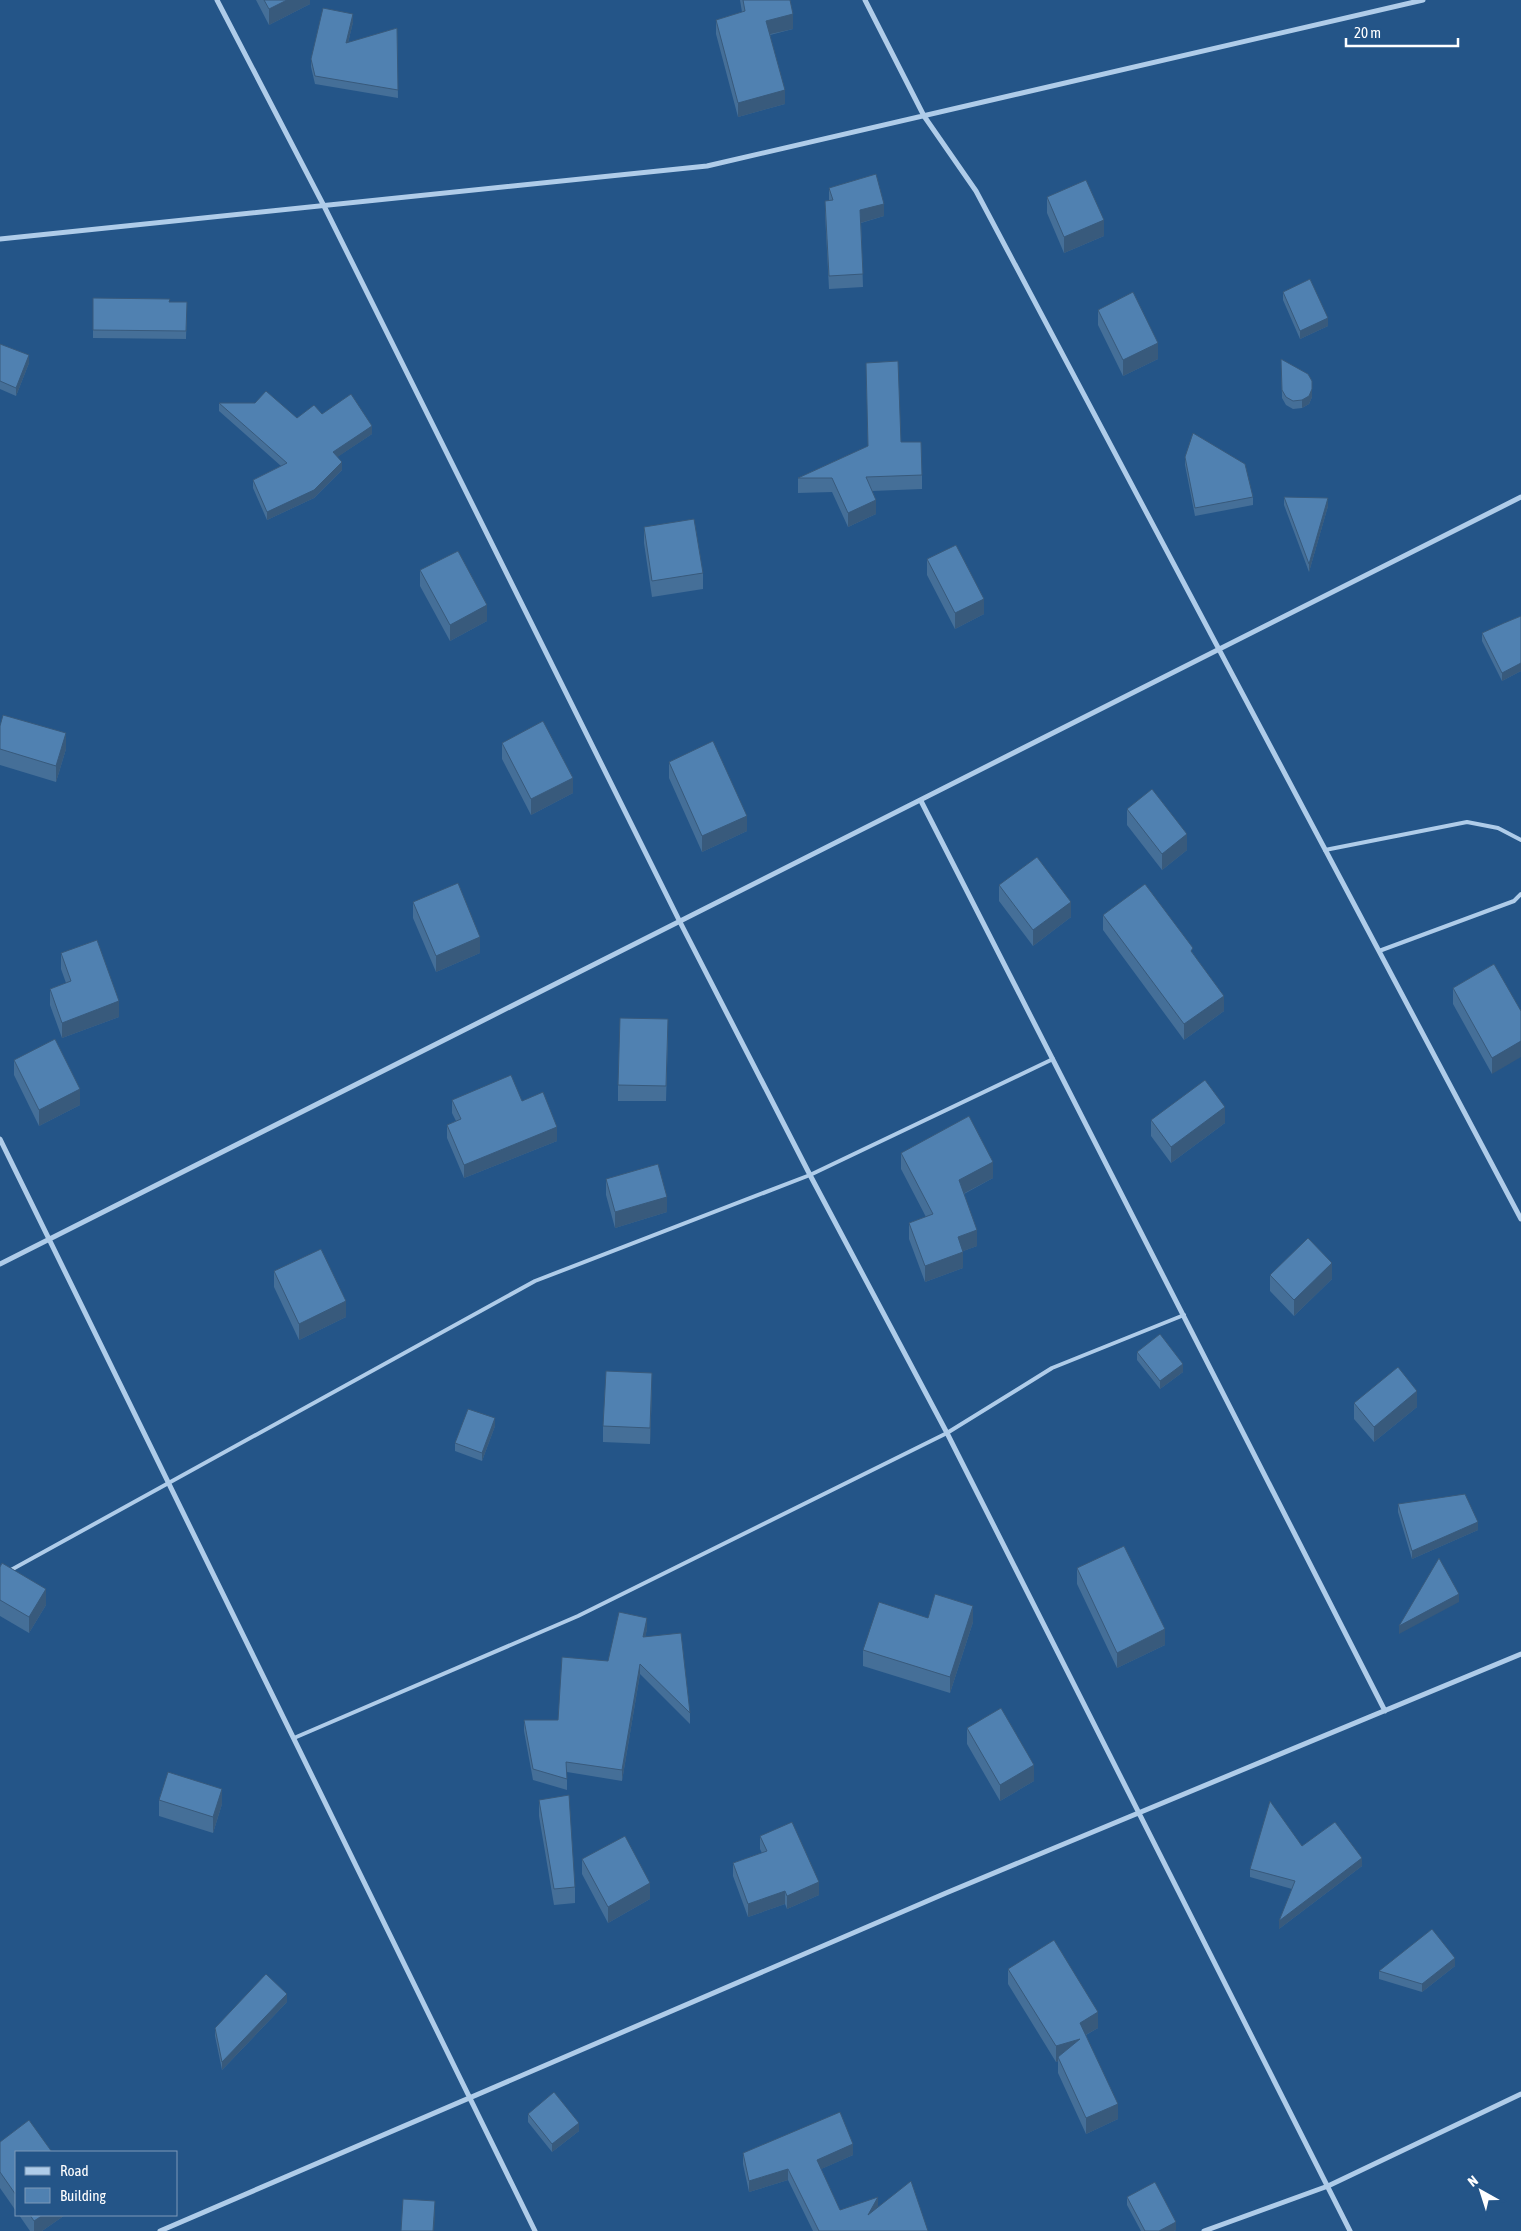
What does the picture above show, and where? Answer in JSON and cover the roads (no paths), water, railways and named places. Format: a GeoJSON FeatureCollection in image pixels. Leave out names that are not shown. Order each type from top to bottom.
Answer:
{"type":"FeatureCollection","features":[{"type":"Feature","properties":{"kind":"street"},"geometry":{"type":"LineString","coordinates":[[217,0],[324,206],[680,922],[810,1176],[947,1433],[1350,2231]]}},
{"type":"Feature","properties":{"kind":"street"},"geometry":{"type":"LineString","coordinates":[[865,0],[924,116],[976,191],[1521,1219]]}},
{"type":"Feature","properties":{"kind":"street"},"geometry":{"type":"LineString","coordinates":[[0,239],[707,166],[1423,0]]}},
{"type":"Feature","properties":{"kind":"street"},"geometry":{"type":"LineString","coordinates":[[0,1264],[1220,651],[1521,497]]}},
{"type":"Feature","properties":{"kind":"street"},"geometry":{"type":"LineString","coordinates":[[921,801],[1385,1711]]}},
{"type":"Feature","properties":{"kind":"street"},"geometry":{"type":"LineString","coordinates":[[0,1139],[535,2231]]}},
{"type":"Feature","properties":{"kind":"street"},"geometry":{"type":"LineString","coordinates":[[160,2231],[928,1901],[1521,1654]]}},
{"type":"Feature","properties":{"kind":"street"},"geometry":{"type":"LineString","coordinates":[[1204,2231],[1328,2186],[1521,2094]]}},
{"type":"Feature","properties":{"kind":"lane"},"geometry":{"type":"LineString","coordinates":[[1325,850],[1467,822],[1498,828],[1521,840]]}},
{"type":"Feature","properties":{"kind":"lane"},"geometry":{"type":"LineString","coordinates":[[1379,951],[1514,901],[1521,894]]}},
{"type":"Feature","properties":{"kind":"lane"},"geometry":{"type":"LineString","coordinates":[[0,1576],[535,1281],[810,1176],[1052,1059]]}},
{"type":"Feature","properties":{"kind":"lane"},"geometry":{"type":"LineString","coordinates":[[294,1738],[578,1616],[947,1433],[1052,1368],[1184,1315]]}}]}
